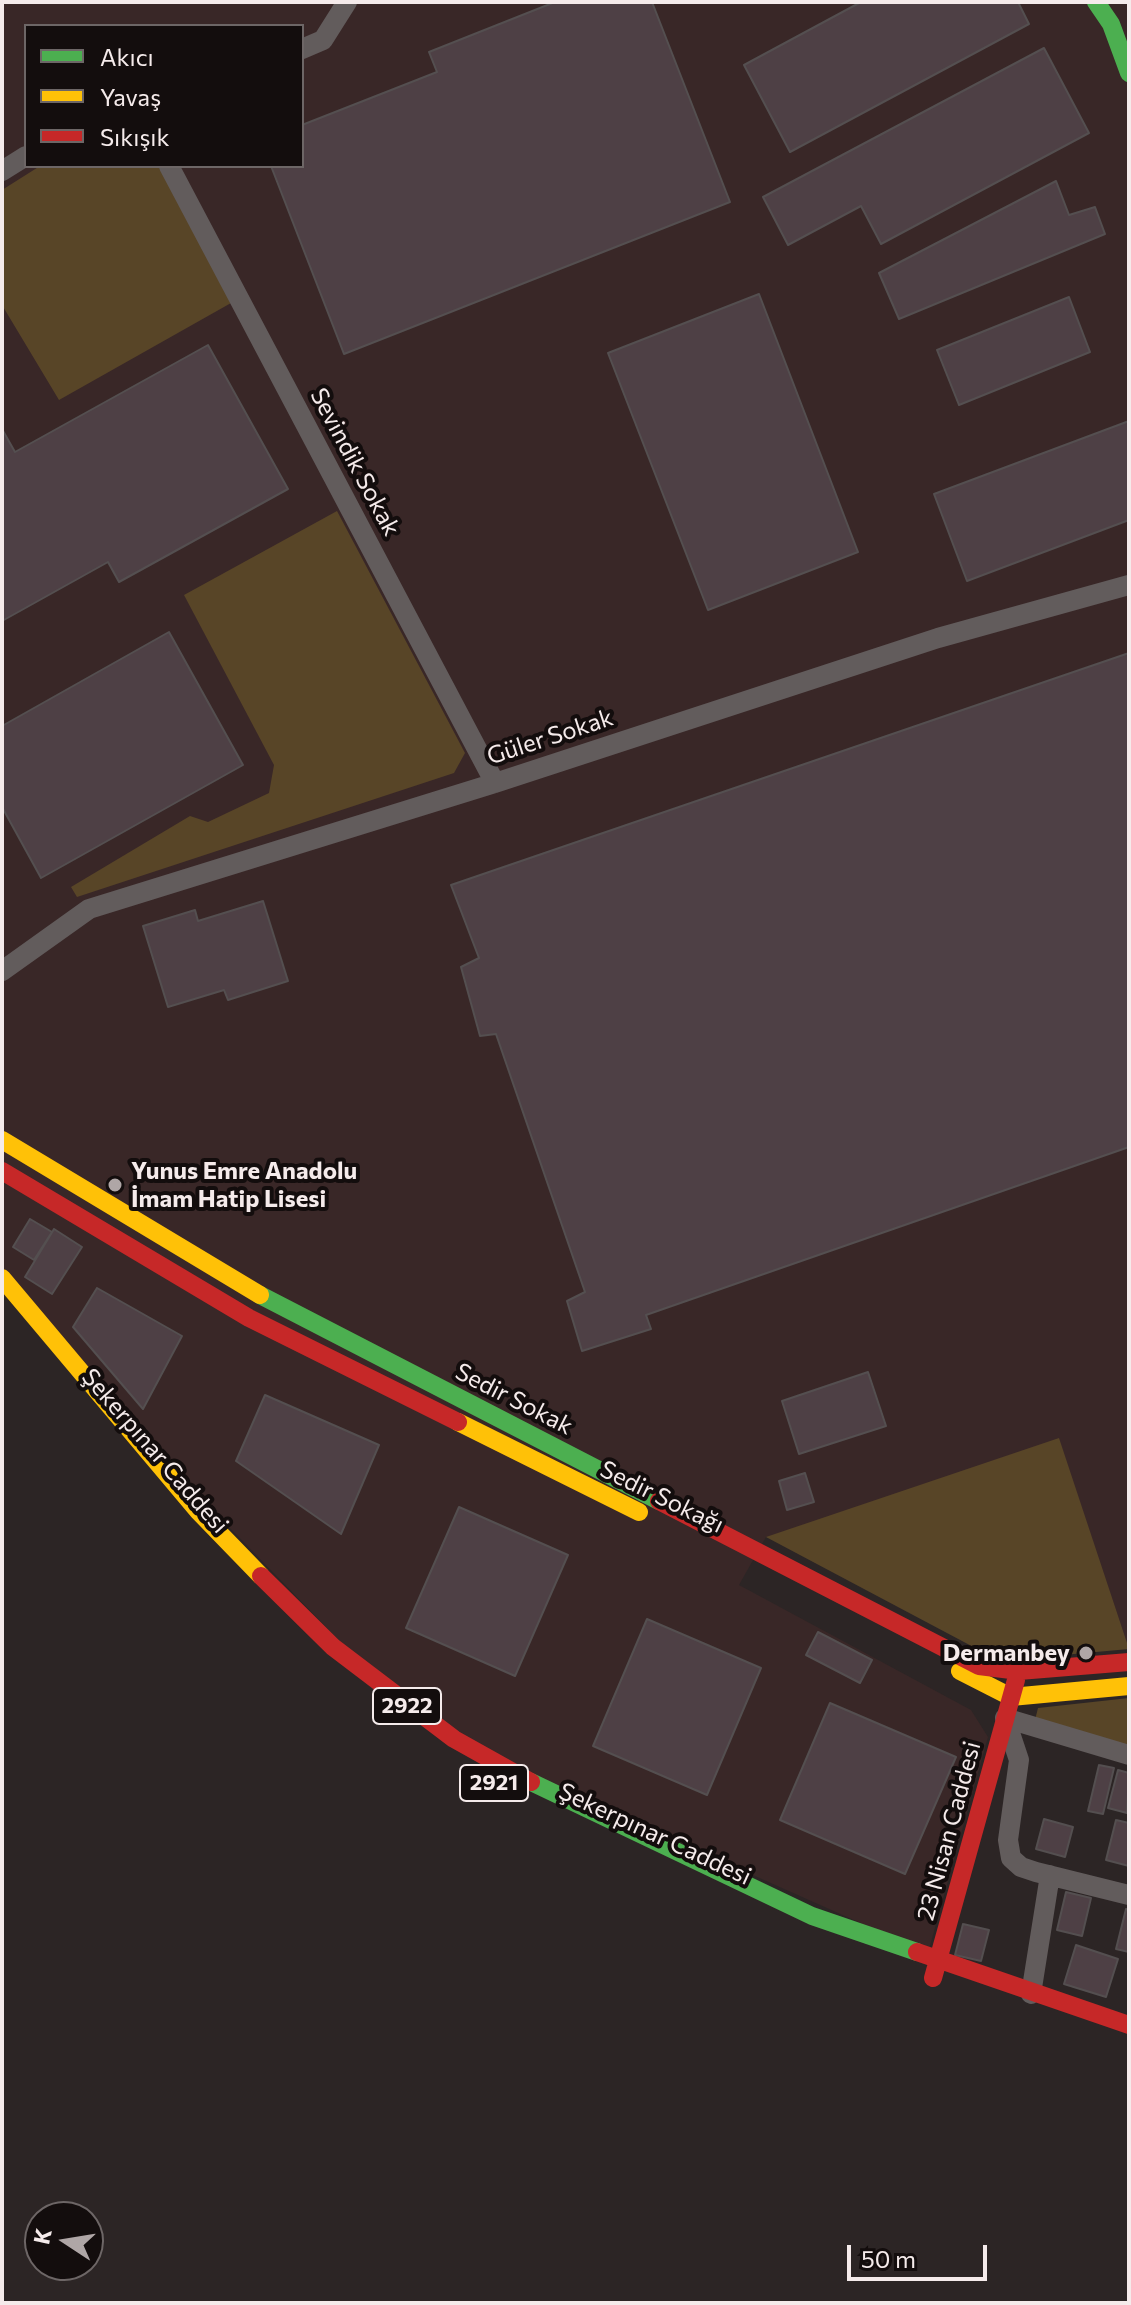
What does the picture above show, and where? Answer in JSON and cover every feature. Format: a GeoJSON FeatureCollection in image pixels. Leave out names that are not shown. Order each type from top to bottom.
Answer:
{"type":"FeatureCollection","features":[{"type":"Feature","properties":{"kind":"street"},"geometry":{"type":"LineString","coordinates":[[304,48],[323,40],[347,2]]}},
{"type":"Feature","properties":{"kind":"street"},"geometry":{"type":"LineString","coordinates":[[1096,2],[1111,24],[1129,73]]}},
{"type":"Feature","properties":{"kind":"street"},"geometry":{"type":"LineString","coordinates":[[2,171],[24,157]]}},
{"type":"Feature","properties":{"kind":"street","name":"Sevindik Sokak"},"geometry":{"type":"LineString","coordinates":[[170,168],[495,783]]}},
{"type":"Feature","properties":{"kind":"street","name":"Güler Sokak"},"geometry":{"type":"LineString","coordinates":[[2,971],[89,909],[495,783],[938,638],[1129,585]]}},
{"type":"Feature","properties":{"kind":"street","name":"Sedir Sokak"},"geometry":{"type":"LineString","coordinates":[[2,1140],[255,1293],[979,1666],[1019,1671]]}},
{"type":"Feature","properties":{"kind":"street","name":"Sedir Sokağı"},"geometry":{"type":"LineString","coordinates":[[5,1173],[249,1318],[1011,1697]]}},
{"type":"Feature","properties":{"kind":"street","name":"2922"},"geometry":{"type":"LineString","coordinates":[[2,1278],[198,1511],[239,1555],[333,1647],[423,1717],[498,1766],[661,1848],[939,1975]]}},
{"type":"Feature","properties":{"kind":"street","name":"Şekerpınar Caddesi"},"geometry":{"type":"LineString","coordinates":[[173,1512],[197,1538]]}},
{"type":"Feature","properties":{"kind":"street"},"geometry":{"type":"LineString","coordinates":[[1019,1671],[1129,1662]]}},
{"type":"Feature","properties":{"kind":"street","name":"23 Nisan Caddesi"},"geometry":{"type":"LineString","coordinates":[[939,1975],[1019,1671]]}},
{"type":"Feature","properties":{"kind":"street"},"geometry":{"type":"LineString","coordinates":[[1011,1697],[1129,1686]]}},
{"type":"Feature","properties":{"kind":"street"},"geometry":{"type":"LineString","coordinates":[[1005,1718],[1129,1755]]}},
{"type":"Feature","properties":{"kind":"street"},"geometry":{"type":"LineString","coordinates":[[1005,1718],[1019,1760],[1008,1840],[1011,1858],[1021,1867],[1129,1895]]}},
{"type":"Feature","properties":{"kind":"street","name":"Şekerpınar Caddesi"},"geometry":{"type":"LineString","coordinates":[[423,1739],[477,1773],[577,1825]]}},
{"type":"Feature","properties":{"kind":"street"},"geometry":{"type":"LineString","coordinates":[[1036,2009],[1050,1875]]}},
{"type":"Feature","properties":{"kind":"street","name":"Şekerpınar Caddesi"},"geometry":{"type":"LineString","coordinates":[[687,1878],[939,1975],[1129,2041]]}},
{"type":"Feature","properties":{"kind":"street","name":"Şekerpınar Caddesi"},"geometry":{"type":"LineString","coordinates":[[1036,2009],[1129,2025]]}},
{"type":"Feature","properties":{"kind":"shaded area"},"geometry":{"type":"Polygon","coordinates":[[[2,2],[1129,2],[1129,1649],[766,1537],[739,1585],[971,1710],[988,1737],[928,1953],[425,1729],[2,1293],[2,2]]]}},
{"type":"Feature","properties":{"kind":"shaded area"},"geometry":{"type":"Polygon","coordinates":[[[37,168],[160,168],[231,303],[59,400],[2,305],[2,190],[37,168]]]}},
{"type":"Feature","properties":{"kind":"shaded area"},"geometry":{"type":"Polygon","coordinates":[[[337,511],[465,753],[454,773],[77,897],[71,887],[190,816],[208,822],[269,793],[274,765],[184,595],[337,511]]]}},
{"type":"Feature","properties":{"kind":"shaded area"},"geometry":{"type":"Polygon","coordinates":[[[1059,1438],[1129,1649],[1019,1659],[979,1650],[766,1537],[1059,1438]]]}},
{"type":"Feature","properties":{"kind":"shaded area"},"geometry":{"type":"Polygon","coordinates":[[[1129,1698],[1129,1746],[1035,1720],[1038,1708],[1129,1698]]]}},
{"type":"Feature","properties":{"kind":"building"},"geometry":{"type":"Polygon","coordinates":[[[555,2],[652,2],[730,202],[344,354],[272,168],[304,168],[304,124],[437,72],[429,52],[555,2]]]}},
{"type":"Feature","properties":{"kind":"building"},"geometry":{"type":"Polygon","coordinates":[[[861,2],[1018,2],[1029,24],[790,152],[744,65],[861,2]]]}},
{"type":"Feature","properties":{"kind":"building"},"geometry":{"type":"Polygon","coordinates":[[[1044,48],[1089,133],[881,244],[861,206],[788,245],[763,197],[1044,48]]]}},
{"type":"Feature","properties":{"kind":"building"},"geometry":{"type":"Polygon","coordinates":[[[1056,181],[1069,215],[1095,207],[1105,234],[899,319],[879,273],[1056,181]]]}},
{"type":"Feature","properties":{"kind":"building"},"geometry":{"type":"Polygon","coordinates":[[[759,294],[858,552],[708,610],[608,353],[759,294]]]}},
{"type":"Feature","properties":{"kind":"building"},"geometry":{"type":"Polygon","coordinates":[[[1069,297],[1090,352],[959,405],[937,350],[1069,297]]]}},
{"type":"Feature","properties":{"kind":"building"},"geometry":{"type":"Polygon","coordinates":[[[208,345],[288,489],[119,582],[108,562],[2,621],[2,429],[15,452],[208,345]]]}},
{"type":"Feature","properties":{"kind":"building"},"geometry":{"type":"Polygon","coordinates":[[[1129,421],[1129,520],[967,581],[934,494],[1129,421]]]}},
{"type":"Feature","properties":{"kind":"building"},"geometry":{"type":"Polygon","coordinates":[[[169,632],[243,765],[41,878],[2,807],[2,726],[169,632]]]}},
{"type":"Feature","properties":{"kind":"building"},"geometry":{"type":"Polygon","coordinates":[[[1129,653],[1129,1147],[646,1315],[651,1329],[582,1351],[567,1301],[585,1292],[496,1034],[480,1036],[461,967],[479,958],[451,885],[1129,653]]]}},
{"type":"Feature","properties":{"kind":"building"},"geometry":{"type":"Polygon","coordinates":[[[263,901],[288,981],[228,1000],[224,990],[168,1007],[143,926],[195,910],[198,921],[263,901]]]}},
{"type":"Feature","properties":{"kind":"building"},"geometry":{"type":"Polygon","coordinates":[[[30,1219],[52,1232],[34,1260],[13,1247],[30,1219]]]}},
{"type":"Feature","properties":{"kind":"building"},"geometry":{"type":"Polygon","coordinates":[[[54,1229],[82,1247],[52,1294],[25,1277],[54,1229]]]}},
{"type":"Feature","properties":{"kind":"building"},"geometry":{"type":"Polygon","coordinates":[[[97,1288],[182,1336],[143,1409],[73,1327],[97,1288]]]}},
{"type":"Feature","properties":{"kind":"building"},"geometry":{"type":"Polygon","coordinates":[[[868,1372],[886,1426],[799,1454],[782,1401],[868,1372]]]}},
{"type":"Feature","properties":{"kind":"building"},"geometry":{"type":"Polygon","coordinates":[[[265,1395],[379,1445],[341,1534],[236,1461],[265,1395]]]}},
{"type":"Feature","properties":{"kind":"building"},"geometry":{"type":"Polygon","coordinates":[[[805,1473],[814,1502],[787,1510],[779,1481],[805,1473]]]}},
{"type":"Feature","properties":{"kind":"building"},"geometry":{"type":"Polygon","coordinates":[[[459,1507],[568,1555],[515,1676],[406,1628],[459,1507]]]}},
{"type":"Feature","properties":{"kind":"building"},"geometry":{"type":"Polygon","coordinates":[[[647,1619],[761,1668],[707,1795],[593,1746],[647,1619]]]}},
{"type":"Feature","properties":{"kind":"building"},"geometry":{"type":"Polygon","coordinates":[[[818,1632],[872,1660],[860,1683],[806,1655],[818,1632]]]}},
{"type":"Feature","properties":{"kind":"building"},"geometry":{"type":"Polygon","coordinates":[[[830,1703],[956,1757],[905,1874],[780,1820],[830,1703]]]}},
{"type":"Feature","properties":{"kind":"building"},"geometry":{"type":"Polygon","coordinates":[[[1099,1765],[1114,1768],[1103,1814],[1088,1811],[1099,1765]]]}},
{"type":"Feature","properties":{"kind":"building"},"geometry":{"type":"Polygon","coordinates":[[[1118,1770],[1129,1773],[1127,1813],[1108,1808],[1118,1770]]]}},
{"type":"Feature","properties":{"kind":"building"},"geometry":{"type":"Polygon","coordinates":[[[1044,1819],[1073,1827],[1065,1857],[1036,1849],[1044,1819]]]}},
{"type":"Feature","properties":{"kind":"building"},"geometry":{"type":"Polygon","coordinates":[[[1116,1820],[1129,1823],[1129,1866],[1106,1860],[1116,1820]]]}},
{"type":"Feature","properties":{"kind":"building"},"geometry":{"type":"Polygon","coordinates":[[[1066,1892],[1091,1898],[1082,1936],[1057,1930],[1066,1892]]]}},
{"type":"Feature","properties":{"kind":"building"},"geometry":{"type":"Polygon","coordinates":[[[1126,1909],[1129,1910],[1129,1952],[1116,1949],[1126,1909]]]}},
{"type":"Feature","properties":{"kind":"building"},"geometry":{"type":"Polygon","coordinates":[[[963,1924],[989,1930],[981,1961],[955,1955],[963,1924]]]}},
{"type":"Feature","properties":{"kind":"building"},"geometry":{"type":"Polygon","coordinates":[[[1076,1945],[1118,1959],[1106,1997],[1064,1984],[1076,1945]]]}},
{"type":"Feature","properties":{"kind":"traffic: fast"},"geometry":{"type":"LineString","coordinates":[[1096,2],[1111,24],[1129,73]]}},
{"type":"Feature","properties":{"kind":"traffic: fast"},"geometry":{"type":"LineString","coordinates":[[260,1295],[659,1501]]}},
{"type":"Feature","properties":{"kind":"traffic: fast"},"geometry":{"type":"LineString","coordinates":[[531,1782],[812,1916],[917,1952]]}},
{"type":"Feature","properties":{"kind":"traffic: slow"},"geometry":{"type":"LineString","coordinates":[[2,1140],[260,1295]]}},
{"type":"Feature","properties":{"kind":"traffic: slow"},"geometry":{"type":"LineString","coordinates":[[2,1278],[198,1511],[261,1576]]}},
{"type":"Feature","properties":{"kind":"traffic: slow"},"geometry":{"type":"LineString","coordinates":[[458,1422],[639,1512]]}},
{"type":"Feature","properties":{"kind":"traffic: slow"},"geometry":{"type":"LineString","coordinates":[[960,1671],[1011,1697],[1129,1686]]}},
{"type":"Feature","properties":{"kind":"traffic: jam"},"geometry":{"type":"LineString","coordinates":[[2,1171],[249,1318],[458,1422]]}},
{"type":"Feature","properties":{"kind":"traffic: jam"},"geometry":{"type":"LineString","coordinates":[[659,1501],[979,1666],[1019,1671],[1129,1662]]}},
{"type":"Feature","properties":{"kind":"traffic: jam"},"geometry":{"type":"LineString","coordinates":[[261,1576],[333,1647],[454,1739],[531,1782]]}},
{"type":"Feature","properties":{"kind":"traffic: jam"},"geometry":{"type":"LineString","coordinates":[[933,1978],[1016,1680]]}},
{"type":"Feature","properties":{"kind":"traffic: jam"},"geometry":{"type":"LineString","coordinates":[[917,1952],[1129,2025]]}},
{"type":"Feature","properties":{"kind":"place","name":"Yunus Emre Anadolu İmam Hatip Lisesi"},"geometry":{"type":"Point","coordinates":[115,1185]}},
{"type":"Feature","properties":{"kind":"place","name":"Dermanbey"},"geometry":{"type":"Point","coordinates":[1086,1653]}}]}
